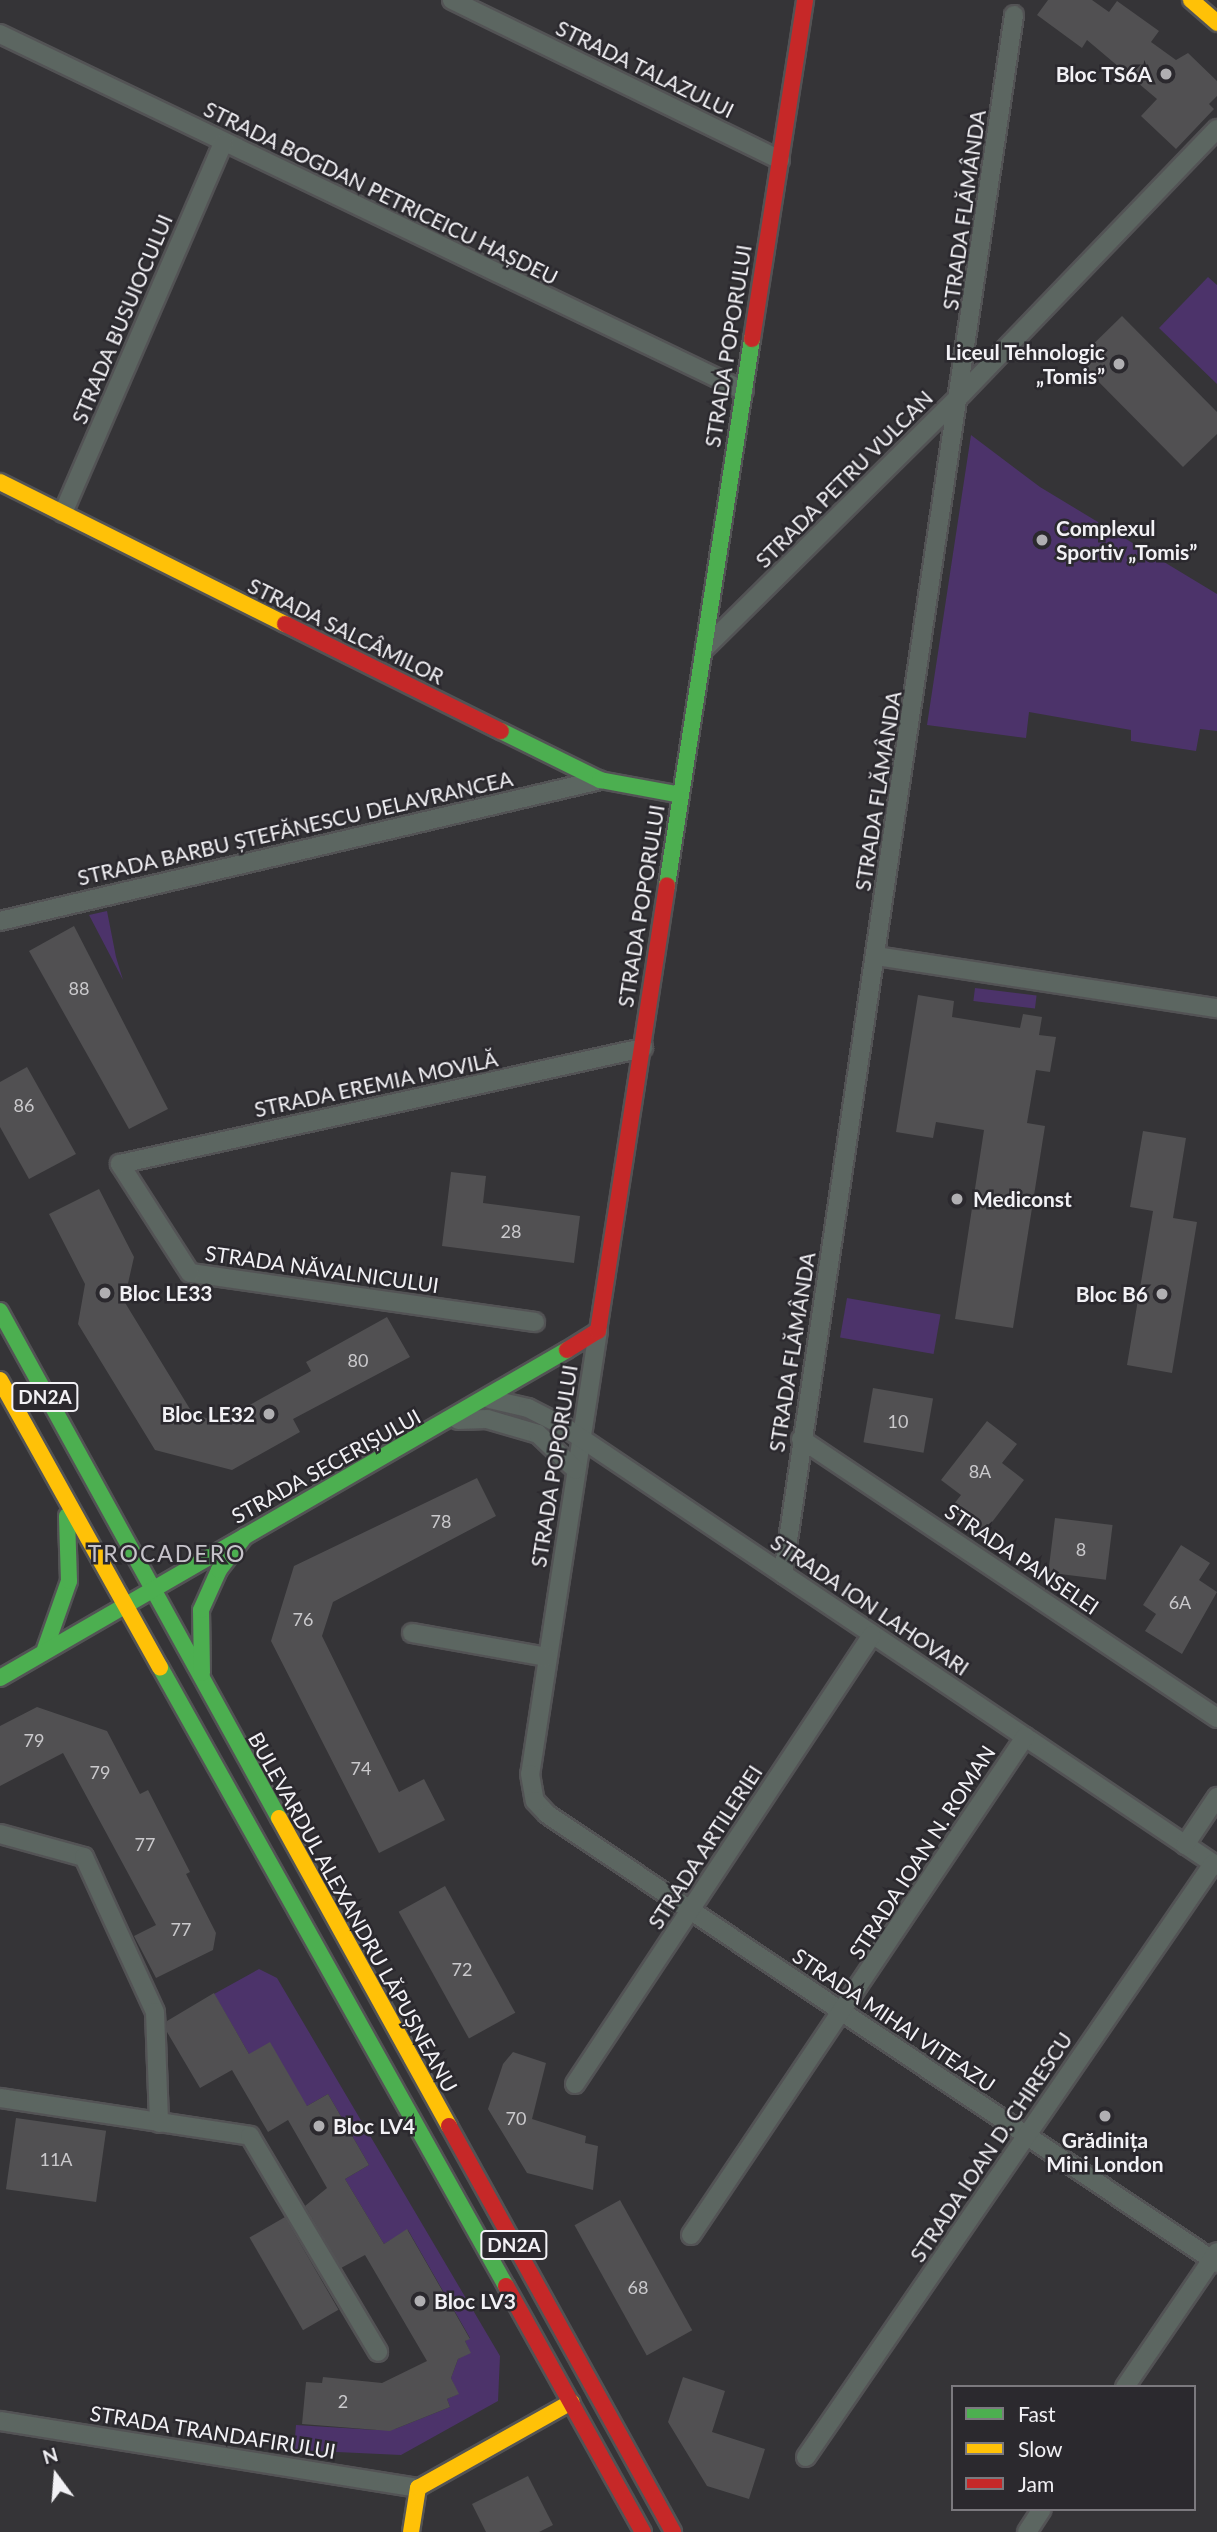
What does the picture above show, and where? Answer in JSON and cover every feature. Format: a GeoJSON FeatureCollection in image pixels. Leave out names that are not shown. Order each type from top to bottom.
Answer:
{"type":"FeatureCollection","features":[{"type":"Feature","properties":{"kind":"main road","name":"STRADA POPORULUI"},"geometry":{"type":"LineString","coordinates":[[598,1331],[805,0]]}},
{"type":"Feature","properties":{"kind":"main road"},"geometry":{"type":"LineString","coordinates":[[1191,0],[1217,23]]}},
{"type":"Feature","properties":{"kind":"main road","name":"STRADA SALCÂMILOR"},"geometry":{"type":"LineString","coordinates":[[0,482],[600,780],[681,795]]}},
{"type":"Feature","properties":{"kind":"main road","name":"BULEVARDUL ALEXANDRU LĂPUȘNEANU"},"geometry":{"type":"LineString","coordinates":[[0,1311],[205,1691],[673,2532]]}},
{"type":"Feature","properties":{"kind":"main road","name":"STRADA SECERIȘULUI"},"geometry":{"type":"LineString","coordinates":[[0,1678],[489,1399],[598,1331]]}},
{"type":"Feature","properties":{"kind":"main road"},"geometry":{"type":"LineString","coordinates":[[0,1380],[124,1607]]}},
{"type":"Feature","properties":{"kind":"main road"},"geometry":{"type":"LineString","coordinates":[[44,1652],[69,1581],[72,1554],[64,1499]]}},
{"type":"Feature","properties":{"kind":"main road"},"geometry":{"type":"LineString","coordinates":[[205,1691],[201,1610],[219,1570],[245,1536]]}},
{"type":"Feature","properties":{"kind":"main road","name":"DN2A"},"geometry":{"type":"LineString","coordinates":[[124,1607],[333,1972],[643,2532]]}},
{"type":"Feature","properties":{"kind":"main road"},"geometry":{"type":"LineString","coordinates":[[411,2532],[418,2488],[571,2402]]}},
{"type":"Feature","properties":{"kind":"street","name":"STRADA TALAZULUI"},"geometry":{"type":"LineString","coordinates":[[452,0],[780,160]]}},
{"type":"Feature","properties":{"kind":"street","name":"STRADA FLĂMÂNDA"},"geometry":{"type":"LineString","coordinates":[[783,1574],[801,1439],[962,394],[1014,15]]}},
{"type":"Feature","properties":{"kind":"street","name":"STRADA BOGDAN PETRICEICU HAȘDEU"},"geometry":{"type":"LineString","coordinates":[[0,34],[744,391]]}},
{"type":"Feature","properties":{"kind":"street","name":"STRADA PETRU VULCAN"},"geometry":{"type":"LineString","coordinates":[[705,648],[962,394],[1217,129]]}},
{"type":"Feature","properties":{"kind":"street","name":"STRADA BUSUIOCULUI"},"geometry":{"type":"LineString","coordinates":[[63,513],[223,143]]}},
{"type":"Feature","properties":{"kind":"street","name":"STRADA BARBU ȘTEFĂNESCU DELAVRANCEA"},"geometry":{"type":"LineString","coordinates":[[0,921],[600,780]]}},
{"type":"Feature","properties":{"kind":"street"},"geometry":{"type":"LineString","coordinates":[[876,956],[1217,1008]]}},
{"type":"Feature","properties":{"kind":"street","name":"STRADA EREMIA MOVILĂ"},"geometry":{"type":"LineString","coordinates":[[120,1164],[643,1048]]}},
{"type":"Feature","properties":{"kind":"street","name":"STRADA NĂVALNICULUI"},"geometry":{"type":"LineString","coordinates":[[120,1164],[190,1273],[535,1322]]}},
{"type":"Feature","properties":{"kind":"street","name":"STRADA POPORULUI"},"geometry":{"type":"LineString","coordinates":[[547,1814],[535,1801],[530,1774],[598,1331]]}},
{"type":"Feature","properties":{"kind":"street","name":"STRADA ION LAHOVARI"},"geometry":{"type":"LineString","coordinates":[[489,1399],[527,1408],[583,1439],[1215,1865]]}},
{"type":"Feature","properties":{"kind":"street"},"geometry":{"type":"LineString","coordinates":[[451,1420],[487,1419],[538,1434],[576,1470]]}},
{"type":"Feature","properties":{"kind":"street","name":"STRADA PANSELEI"},"geometry":{"type":"LineString","coordinates":[[801,1439],[1217,1718]]}},
{"type":"Feature","properties":{"kind":"street"},"geometry":{"type":"LineString","coordinates":[[412,1633],[547,1657]]}},
{"type":"Feature","properties":{"kind":"street","name":"STRADA ARTILERIEI"},"geometry":{"type":"LineString","coordinates":[[575,2084],[872,1634]]}},
{"type":"Feature","properties":{"kind":"street","name":"STRADA IOAN N. ROMAN"},"geometry":{"type":"LineString","coordinates":[[691,2235],[843,2013],[1025,1737]]}},
{"type":"Feature","properties":{"kind":"street"},"geometry":{"type":"LineString","coordinates":[[1185,1844],[1217,1797]]}},
{"type":"Feature","properties":{"kind":"street","name":"STRADA MIHAI VITEAZU"},"geometry":{"type":"LineString","coordinates":[[547,1814],[1215,2258]]}},
{"type":"Feature","properties":{"kind":"street"},"geometry":{"type":"LineString","coordinates":[[0,1834],[84,1857],[155,2012],[159,2123]]}},
{"type":"Feature","properties":{"kind":"street","name":"STRADA IOAN D. CHIRESCU"},"geometry":{"type":"LineString","coordinates":[[806,2457],[1215,1865]]}},
{"type":"Feature","properties":{"kind":"street"},"geometry":{"type":"LineString","coordinates":[[0,2098],[250,2136],[378,2352]]}},
{"type":"Feature","properties":{"kind":"street"},"geometry":{"type":"LineString","coordinates":[[1126,2385],[1215,2258]]}},
{"type":"Feature","properties":{"kind":"street","name":"STRADA TRANDAFIRULUI"},"geometry":{"type":"LineString","coordinates":[[0,2421],[418,2488]]}},
{"type":"Feature","properties":{"kind":"street"},"geometry":{"type":"LineString","coordinates":[[1027,2532],[1041,2511]]}},
{"type":"Feature","properties":{"kind":"shaded area"},"geometry":{"type":"Polygon","coordinates":[[[1208,277],[1217,285],[1217,384],[1159,328],[1208,277]]]}},
{"type":"Feature","properties":{"kind":"shaded area","name":"Complexul Sportiv „Tomis”"},"geometry":{"type":"Polygon","coordinates":[[[971,435],[1040,487],[1217,594],[1217,731],[1200,729],[1196,751],[1131,741],[1131,730],[1029,712],[1026,738],[927,725],[971,435]]]}},
{"type":"Feature","properties":{"kind":"shaded area"},"geometry":{"type":"Polygon","coordinates":[[[107,911],[116,957],[123,980],[89,915],[107,911]]]}},
{"type":"Feature","properties":{"kind":"shaded area"},"geometry":{"type":"Polygon","coordinates":[[[975,988],[1037,996],[1035,1008],[973,1001],[975,988]]]}},
{"type":"Feature","properties":{"kind":"shaded area"},"geometry":{"type":"Polygon","coordinates":[[[847,1298],[941,1314],[934,1354],[840,1337],[847,1298]]]}},
{"type":"Feature","properties":{"kind":"shaded area"},"geometry":{"type":"Polygon","coordinates":[[[259,1969],[277,1978],[500,2356],[498,2401],[401,2455],[294,2450],[296,2425],[376,2430],[378,2410],[385,2408],[395,2429],[450,2407],[447,2399],[458,2394],[451,2378],[458,2359],[470,2352],[465,2341],[470,2338],[408,2230],[384,2244],[345,2179],[369,2165],[328,2094],[307,2106],[249,2054],[214,1994],[259,1969]]]}},
{"type":"Feature","properties":{"kind":"building","name":"Bloc TS6A"},"geometry":{"type":"Polygon","coordinates":[[[1048,0],[1092,0],[1109,12],[1117,1],[1159,31],[1151,42],[1176,60],[1188,53],[1217,81],[1217,96],[1209,104],[1214,109],[1176,149],[1141,116],[1157,99],[1087,40],[1082,48],[1037,15],[1048,0]]]}},
{"type":"Feature","properties":{"kind":"building"},"geometry":{"type":"Polygon","coordinates":[[[1122,316],[1217,412],[1217,434],[1183,467],[1077,360],[1122,316]]]}},
{"type":"Feature","properties":{"kind":"building"},"geometry":{"type":"Polygon","coordinates":[[[74,926],[168,1109],[129,1129],[29,951],[74,926]]]}},
{"type":"Feature","properties":{"kind":"building"},"geometry":{"type":"Polygon","coordinates":[[[918,995],[954,1001],[952,1017],[1020,1028],[1023,1014],[1042,1017],[1039,1035],[1056,1037],[1050,1072],[1036,1070],[1027,1123],[1045,1126],[1013,1328],[955,1319],[984,1130],[936,1122],[933,1138],[896,1132],[918,995]]]}},
{"type":"Feature","properties":{"kind":"building"},"geometry":{"type":"Polygon","coordinates":[[[27,1067],[76,1154],[29,1179],[0,1127],[0,1082],[27,1067]]]}},
{"type":"Feature","properties":{"kind":"building","name":"Bloc B6"},"geometry":{"type":"Polygon","coordinates":[[[1143,1131],[1186,1138],[1173,1218],[1197,1222],[1172,1373],[1127,1365],[1153,1211],[1130,1207],[1143,1131]]]}},
{"type":"Feature","properties":{"kind":"building"},"geometry":{"type":"Polygon","coordinates":[[[451,1172],[486,1176],[483,1203],[580,1216],[574,1263],[442,1246],[451,1172]]]}},
{"type":"Feature","properties":{"kind":"building"},"geometry":{"type":"Polygon","coordinates":[[[99,1189],[134,1257],[124,1301],[193,1414],[219,1422],[311,1371],[306,1362],[387,1317],[410,1357],[293,1419],[300,1432],[232,1470],[155,1450],[78,1324],[85,1284],[49,1214],[99,1189]]]}},
{"type":"Feature","properties":{"kind":"building"},"geometry":{"type":"Polygon","coordinates":[[[873,1388],[933,1399],[924,1453],[863,1442],[873,1388]]]}},
{"type":"Feature","properties":{"kind":"building"},"geometry":{"type":"Polygon","coordinates":[[[987,1421],[1017,1444],[1002,1463],[1024,1480],[983,1534],[950,1509],[961,1495],[941,1480],[987,1421]]]}},
{"type":"Feature","properties":{"kind":"building"},"geometry":{"type":"Polygon","coordinates":[[[477,1478],[496,1516],[333,1602],[322,1636],[399,1792],[424,1779],[445,1820],[379,1853],[271,1641],[294,1566],[477,1478]]]}},
{"type":"Feature","properties":{"kind":"building"},"geometry":{"type":"Polygon","coordinates":[[[1055,1518],[1113,1525],[1106,1580],[1048,1573],[1055,1518]]]}},
{"type":"Feature","properties":{"kind":"building"},"geometry":{"type":"Polygon","coordinates":[[[1181,1545],[1210,1563],[1199,1580],[1217,1592],[1182,1654],[1145,1631],[1156,1614],[1143,1605],[1181,1545]]]}},
{"type":"Feature","properties":{"kind":"building"},"geometry":{"type":"Polygon","coordinates":[[[37,1707],[107,1731],[140,1794],[148,1790],[190,1872],[186,1874],[216,1933],[213,1950],[156,1978],[134,1936],[156,1925],[63,1753],[0,1786],[0,1726],[37,1707]]]}},
{"type":"Feature","properties":{"kind":"building"},"geometry":{"type":"Polygon","coordinates":[[[445,1886],[515,2013],[469,2039],[399,1912],[445,1886]]]}},
{"type":"Feature","properties":{"kind":"building"},"geometry":{"type":"Polygon","coordinates":[[[214,1993],[249,2054],[270,2042],[307,2106],[328,2094],[369,2165],[345,2179],[384,2244],[407,2229],[470,2339],[465,2341],[471,2353],[458,2359],[451,2378],[459,2394],[447,2399],[450,2407],[390,2431],[302,2424],[306,2382],[322,2383],[323,2377],[382,2383],[427,2361],[365,2255],[341,2268],[305,2206],[327,2188],[288,2120],[268,2132],[232,2070],[200,2088],[167,2032],[167,2021],[214,1993]]]}},
{"type":"Feature","properties":{"kind":"building"},"geometry":{"type":"Polygon","coordinates":[[[513,2052],[546,2063],[532,2119],[586,2136],[585,2143],[598,2146],[593,2190],[527,2173],[488,2109],[503,2064],[513,2052]]]}},
{"type":"Feature","properties":{"kind":"building"},"geometry":{"type":"Polygon","coordinates":[[[16,2118],[106,2131],[96,2202],[6,2189],[16,2118]]]}},
{"type":"Feature","properties":{"kind":"building"},"geometry":{"type":"Polygon","coordinates":[[[620,2200],[692,2330],[647,2356],[575,2225],[620,2200]]]}},
{"type":"Feature","properties":{"kind":"building"},"geometry":{"type":"Polygon","coordinates":[[[285,2217],[338,2310],[303,2330],[249,2238],[285,2217]]]}},
{"type":"Feature","properties":{"kind":"building"},"geometry":{"type":"Polygon","coordinates":[[[683,2377],[725,2391],[712,2432],[765,2449],[749,2499],[707,2486],[668,2422],[683,2377]]]}},
{"type":"Feature","properties":{"kind":"building"},"geometry":{"type":"Polygon","coordinates":[[[528,2476],[553,2525],[539,2532],[486,2532],[472,2504],[528,2476]]]}},
{"type":"Feature","properties":{"kind":"traffic: fast"},"geometry":{"type":"LineString","coordinates":[[667,885],[752,339]]}},
{"type":"Feature","properties":{"kind":"traffic: fast"},"geometry":{"type":"LineString","coordinates":[[501,731],[600,780],[681,795]]}},
{"type":"Feature","properties":{"kind":"traffic: fast"},"geometry":{"type":"LineString","coordinates":[[0,1311],[279,1818]]}},
{"type":"Feature","properties":{"kind":"traffic: fast"},"geometry":{"type":"LineString","coordinates":[[0,1678],[567,1350]]}},
{"type":"Feature","properties":{"kind":"traffic: fast"},"geometry":{"type":"LineString","coordinates":[[44,1652],[69,1581],[67,1516]]}},
{"type":"Feature","properties":{"kind":"traffic: fast"},"geometry":{"type":"LineString","coordinates":[[202,1673],[201,1610],[219,1570],[245,1536]]}},
{"type":"Feature","properties":{"kind":"traffic: fast"},"geometry":{"type":"LineString","coordinates":[[160,1667],[506,2286]]}},
{"type":"Feature","properties":{"kind":"traffic: slow"},"geometry":{"type":"LineString","coordinates":[[1191,0],[1217,23]]}},
{"type":"Feature","properties":{"kind":"traffic: slow"},"geometry":{"type":"LineString","coordinates":[[0,482],[285,624]]}},
{"type":"Feature","properties":{"kind":"traffic: slow"},"geometry":{"type":"LineString","coordinates":[[0,1380],[160,1667]]}},
{"type":"Feature","properties":{"kind":"traffic: slow"},"geometry":{"type":"LineString","coordinates":[[279,1818],[449,2126]]}},
{"type":"Feature","properties":{"kind":"traffic: slow"},"geometry":{"type":"LineString","coordinates":[[411,2532],[418,2488],[571,2402]]}},
{"type":"Feature","properties":{"kind":"traffic: jam"},"geometry":{"type":"LineString","coordinates":[[752,339],[805,0]]}},
{"type":"Feature","properties":{"kind":"traffic: jam"},"geometry":{"type":"LineString","coordinates":[[285,624],[501,731]]}},
{"type":"Feature","properties":{"kind":"traffic: jam"},"geometry":{"type":"LineString","coordinates":[[567,1350],[598,1331],[667,885]]}},
{"type":"Feature","properties":{"kind":"traffic: jam"},"geometry":{"type":"LineString","coordinates":[[449,2126],[673,2532]]}},
{"type":"Feature","properties":{"kind":"traffic: jam"},"geometry":{"type":"LineString","coordinates":[[506,2286],[643,2532]]}},
{"type":"Feature","properties":{"kind":"place","name":"Bloc TS6A"},"geometry":{"type":"Point","coordinates":[1166,74]}},
{"type":"Feature","properties":{"kind":"place","name":"Liceul Tehnologic „Tomis”"},"geometry":{"type":"Point","coordinates":[1119,364]}},
{"type":"Feature","properties":{"kind":"place","name":"Complexul Sportiv „Tomis”"},"geometry":{"type":"Point","coordinates":[1042,540]}},
{"type":"Feature","properties":{"kind":"place","name":"Mediconst"},"geometry":{"type":"Point","coordinates":[957,1199]}},
{"type":"Feature","properties":{"kind":"place","name":"Bloc LE33"},"geometry":{"type":"Point","coordinates":[105,1293]}},
{"type":"Feature","properties":{"kind":"place","name":"Bloc B6"},"geometry":{"type":"Point","coordinates":[1162,1294]}},
{"type":"Feature","properties":{"kind":"place","name":"Bloc LE32"},"geometry":{"type":"Point","coordinates":[269,1414]}},
{"type":"Feature","properties":{"kind":"place","name":"Grădinița Mini London"},"geometry":{"type":"Point","coordinates":[1105,2116]}},
{"type":"Feature","properties":{"kind":"place","name":"Bloc LV4"},"geometry":{"type":"Point","coordinates":[319,2126]}},
{"type":"Feature","properties":{"kind":"place","name":"Bloc LV3"},"geometry":{"type":"Point","coordinates":[420,2301]}},
{"type":"Feature","properties":{"kind":"district","name":"TROCADERO"},"geometry":{"type":"Point","coordinates":[167,1553]}}]}
